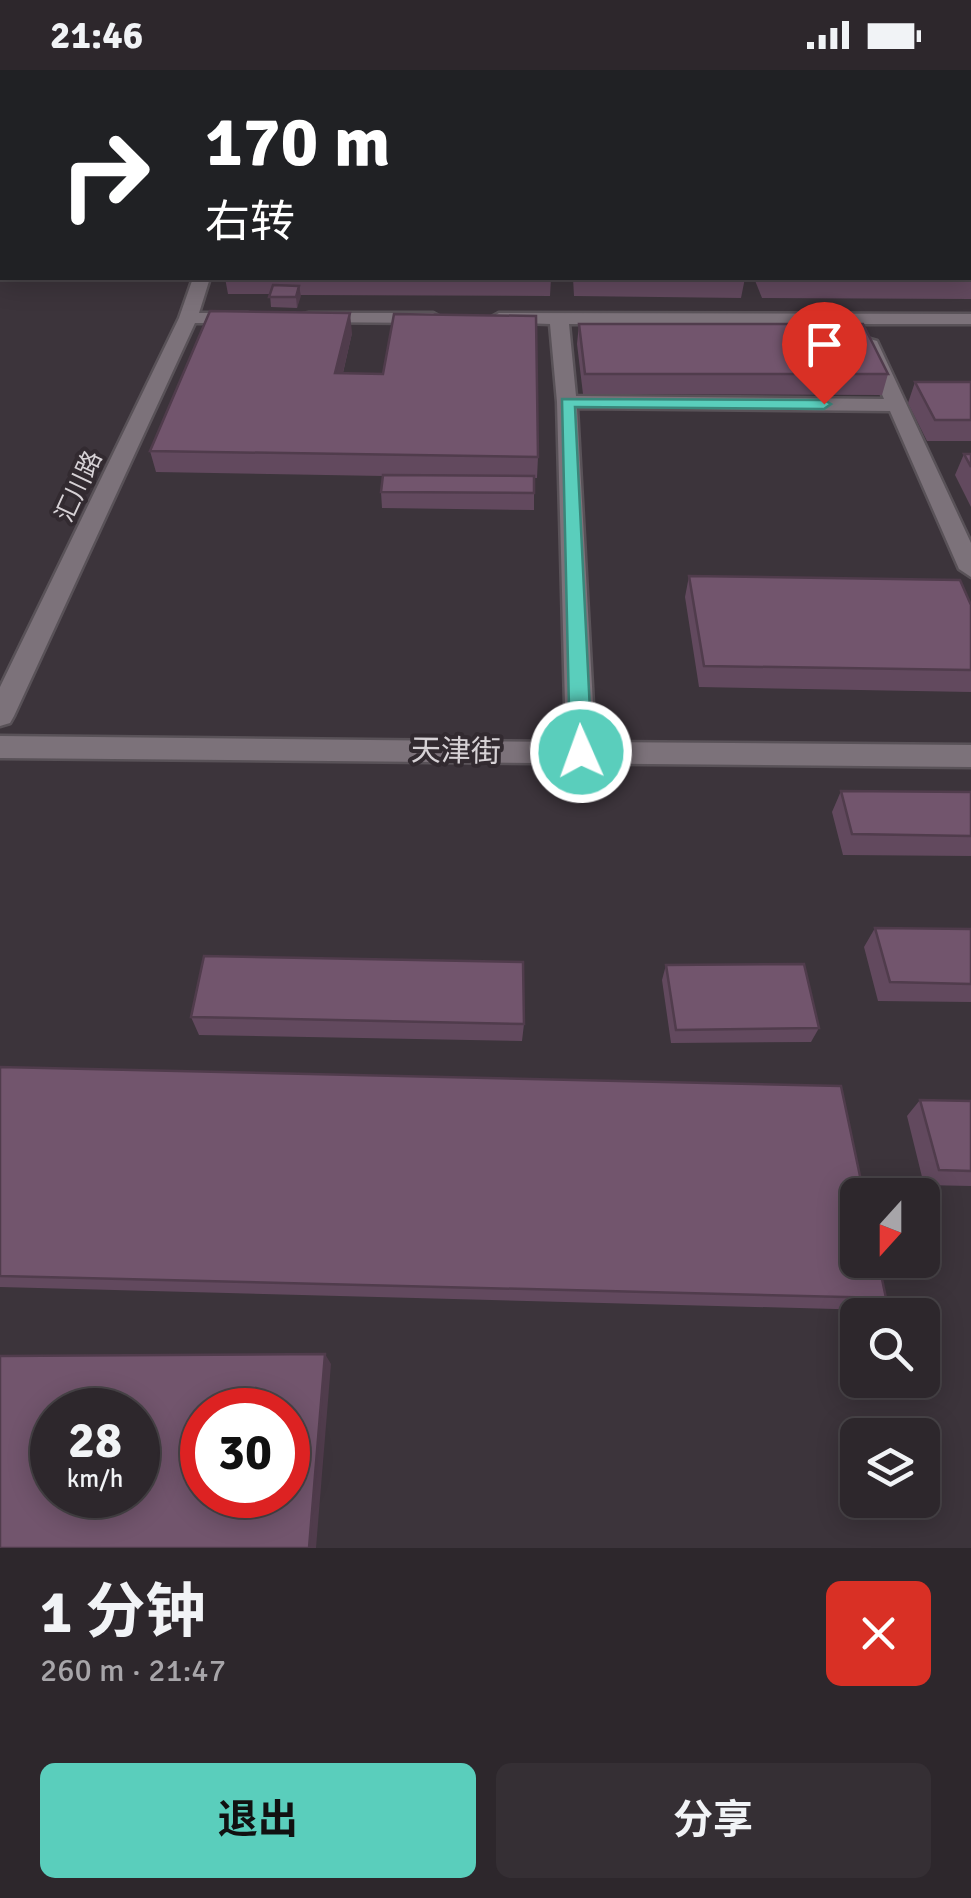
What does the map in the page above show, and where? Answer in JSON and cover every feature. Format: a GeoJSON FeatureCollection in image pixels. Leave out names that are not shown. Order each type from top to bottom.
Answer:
{"type":"FeatureCollection","features":[{"type":"Feature","properties":{"kind":"street","name":"汇川路"},"geometry":{"type":"LineString","coordinates":[[0,716],[188,318],[200,280]]}},
{"type":"Feature","properties":{"kind":"street"},"geometry":{"type":"LineString","coordinates":[[188,318],[971,319]]}},
{"type":"Feature","properties":{"kind":"street"},"geometry":{"type":"LineString","coordinates":[[558,318],[568,402],[581,752]]}},
{"type":"Feature","properties":{"kind":"street"},"geometry":{"type":"LineString","coordinates":[[859,319],[971,569]]}},
{"type":"Feature","properties":{"kind":"street"},"geometry":{"type":"LineString","coordinates":[[568,402],[896,405]]}},
{"type":"Feature","properties":{"kind":"street","name":"天津街"},"geometry":{"type":"LineString","coordinates":[[0,747],[971,756]]}},
{"type":"Feature","properties":{"kind":"building"},"geometry":{"type":"Polygon","coordinates":[[[273,285],[299,286],[296,297],[269,297],[273,285]]]}},
{"type":"Feature","properties":{"kind":"building"},"geometry":{"type":"Polygon","coordinates":[[[210,311],[350,313],[335,373],[383,374],[394,314],[536,316],[538,457],[150,451],[210,311]]]}},
{"type":"Feature","properties":{"kind":"building"},"geometry":{"type":"Polygon","coordinates":[[[579,324],[863,324],[888,374],[585,374],[579,324]]]}},
{"type":"Feature","properties":{"kind":"building"},"geometry":{"type":"Polygon","coordinates":[[[915,382],[971,382],[971,420],[935,420],[915,382]]]}},
{"type":"Feature","properties":{"kind":"building"},"geometry":{"type":"Polygon","coordinates":[[[383,475],[534,476],[534,493],[381,492],[383,475]]]}},
{"type":"Feature","properties":{"kind":"building"},"geometry":{"type":"Polygon","coordinates":[[[689,576],[960,580],[971,605],[971,670],[704,666],[689,576]]]}},
{"type":"Feature","properties":{"kind":"building"},"geometry":{"type":"Polygon","coordinates":[[[841,791],[971,792],[971,836],[852,834],[841,791]]]}},
{"type":"Feature","properties":{"kind":"building"},"geometry":{"type":"Polygon","coordinates":[[[875,928],[971,929],[971,984],[890,982],[875,928]]]}},
{"type":"Feature","properties":{"kind":"building"},"geometry":{"type":"Polygon","coordinates":[[[204,956],[523,962],[524,1024],[191,1017],[204,956]]]}},
{"type":"Feature","properties":{"kind":"building"},"geometry":{"type":"Polygon","coordinates":[[[804,964],[819,1028],[676,1030],[666,965],[804,964]]]}},
{"type":"Feature","properties":{"kind":"building"},"geometry":{"type":"Polygon","coordinates":[[[0,1067],[841,1086],[860,1178],[840,1178],[840,1278],[882,1278],[886,1298],[0,1276],[0,1067]]]}},
{"type":"Feature","properties":{"kind":"building"},"geometry":{"type":"Polygon","coordinates":[[[920,1100],[971,1101],[971,1171],[939,1170],[920,1100]]]}},
{"type":"Feature","properties":{"kind":"building"},"geometry":{"type":"Polygon","coordinates":[[[325,1354],[309,1548],[0,1548],[0,1356],[325,1354]]]}},
{"type":"Feature","properties":{"kind":"route"},"geometry":{"type":"LineString","coordinates":[[581,752],[568,402],[824,404]]}}]}
